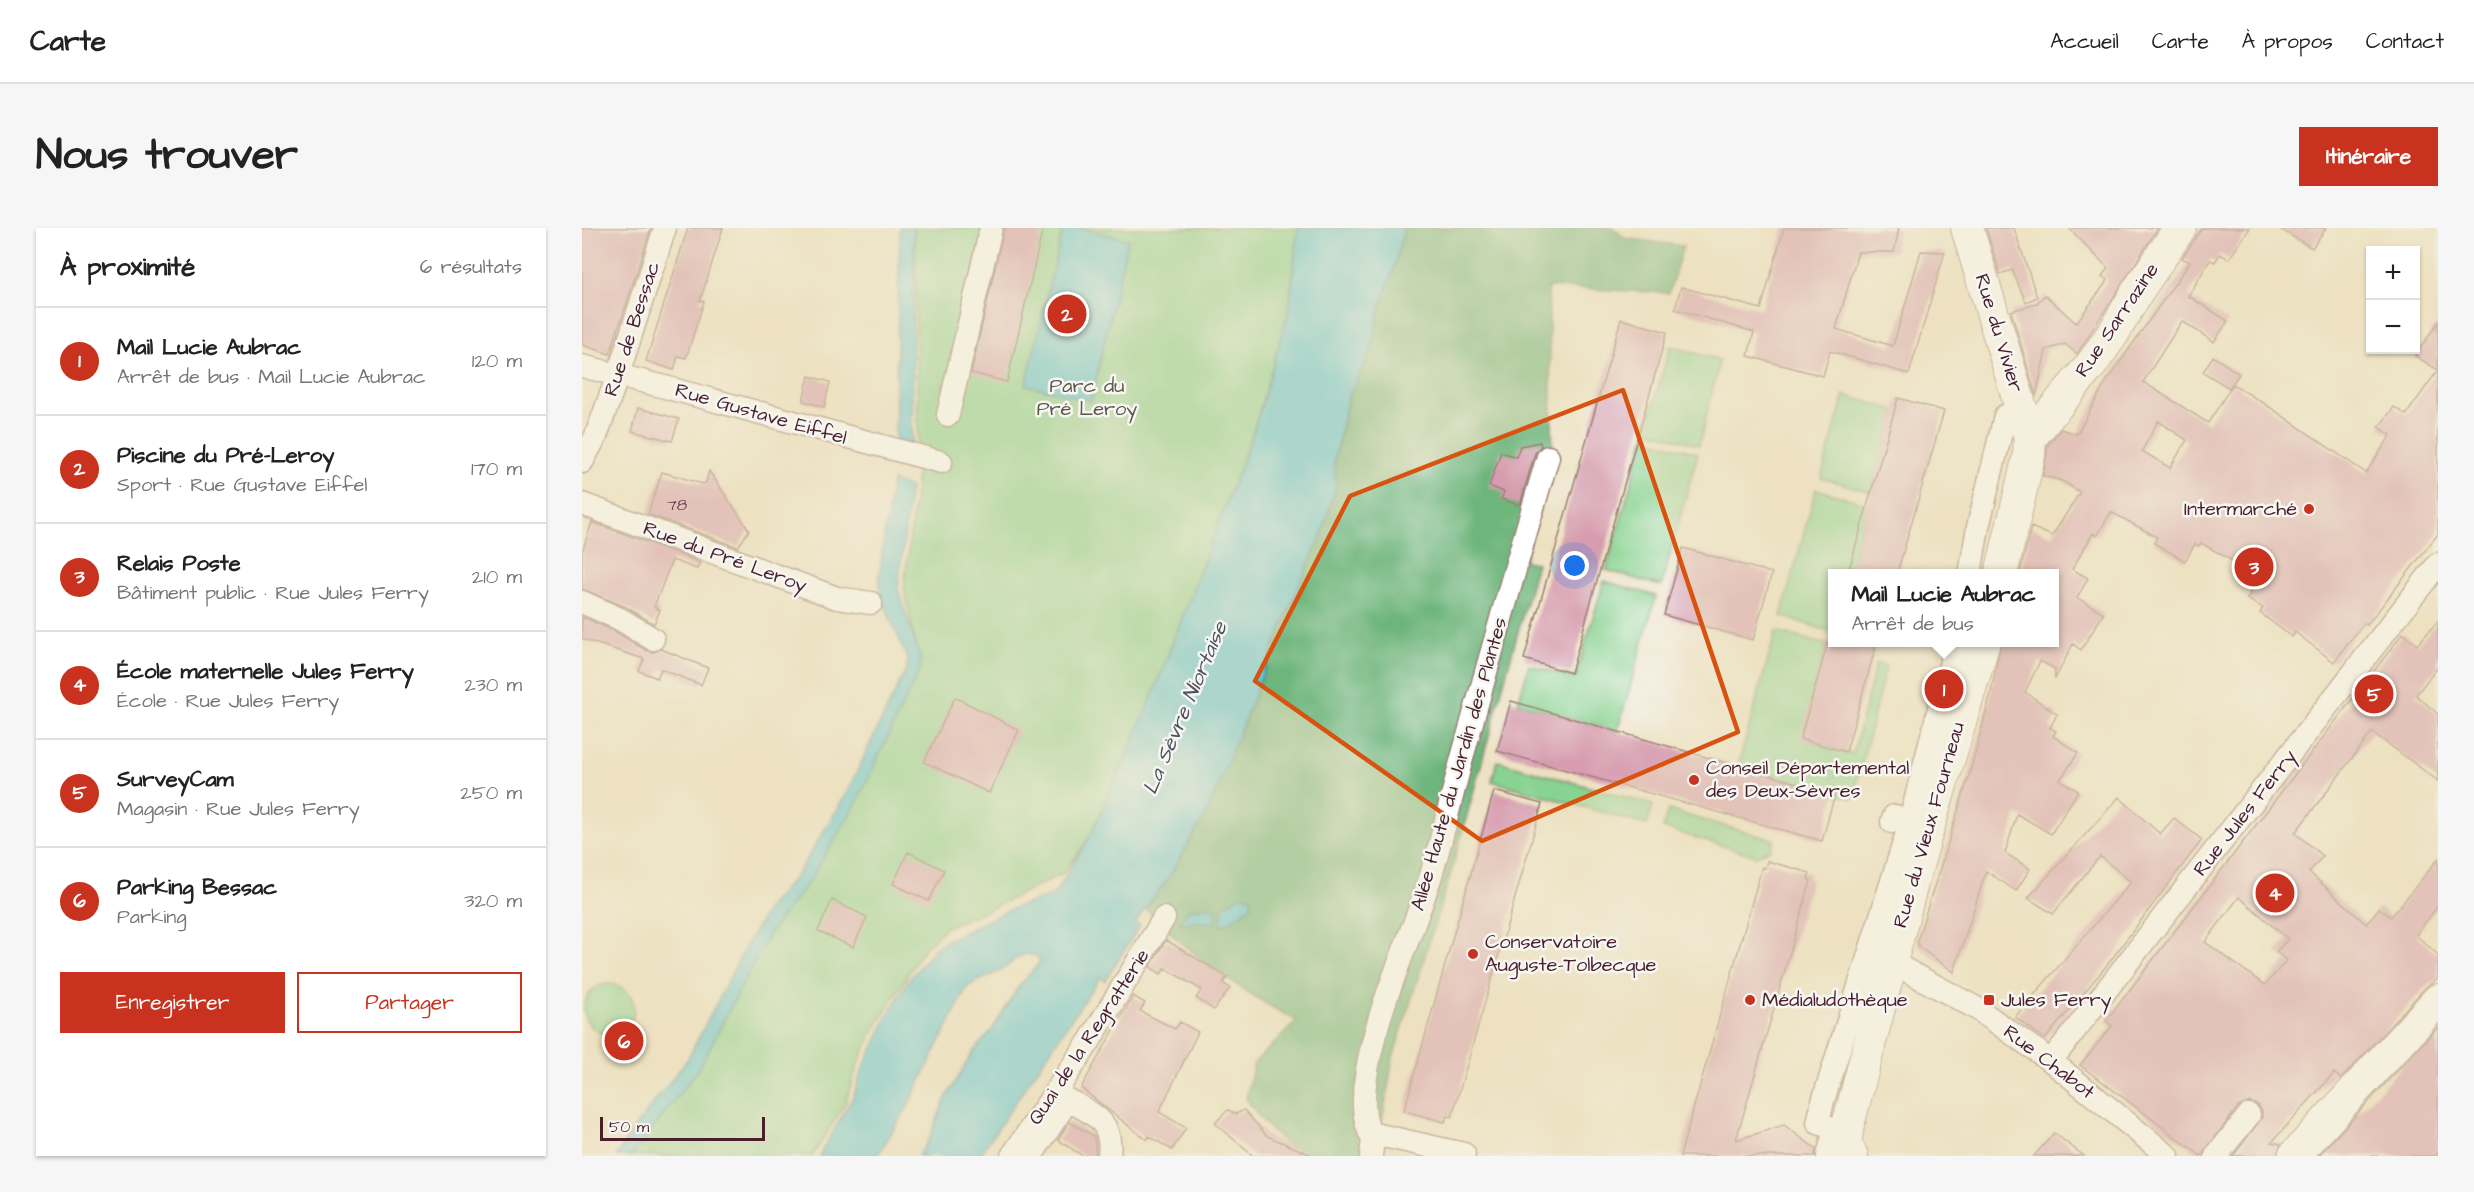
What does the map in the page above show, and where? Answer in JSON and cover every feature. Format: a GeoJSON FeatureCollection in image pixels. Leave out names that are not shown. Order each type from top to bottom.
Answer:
{"type":"FeatureCollection","features":[{"type":"Feature","properties":{"kind":"main road","name":"Rue du Vivier"},"geometry":{"type":"LineString","coordinates":[[1967,228],[2026,424]]}},
{"type":"Feature","properties":{"kind":"main road","name":"Rue Sarrazine"},"geometry":{"type":"LineString","coordinates":[[2026,424],[2091,365],[2114,333],[2137,292],[2180,228]]}},
{"type":"Feature","properties":{"kind":"main road"},"geometry":{"type":"LineString","coordinates":[[2002,569],[2029,456],[2026,424]]}},
{"type":"Feature","properties":{"kind":"main road","name":"Rue du Vieux Fourneau"},"geometry":{"type":"LineString","coordinates":[[1843,1155],[1848,1125],[1893,951],[1983,647]]}},
{"type":"Feature","properties":{"kind":"main road"},"geometry":{"type":"LineString","coordinates":[[2294,1156],[2438,1000]]}},
{"type":"Feature","properties":{"kind":"street","name":"Rue de Bessac"},"geometry":{"type":"LineString","coordinates":[[582,462],[596,436],[618,375],[665,228]]}},
{"type":"Feature","properties":{"kind":"street"},"geometry":{"type":"LineString","coordinates":[[948,415],[959,359],[991,228]]}},
{"type":"Feature","properties":{"kind":"street","name":"Rue Gustave Eiffel"},"geometry":{"type":"LineString","coordinates":[[582,366],[940,462]]}},
{"type":"Feature","properties":{"kind":"street"},"geometry":{"type":"LineString","coordinates":[[1971,569],[1978,527],[2005,416],[2026,424]]}},
{"type":"Feature","properties":{"kind":"street","name":"Allée Haute du Jardin des Plantes"},"geometry":{"type":"LineString","coordinates":[[1372,1148],[1364,1113],[1364,1094],[1379,1020],[1431,873],[1517,559],[1548,457]]}},
{"type":"Feature","properties":{"kind":"street","name":"Rue du Pré Leroy"},"geometry":{"type":"LineString","coordinates":[[583,510],[837,598],[871,603]]}},
{"type":"Feature","properties":{"kind":"street","name":"Rue Jules Ferry"},"geometry":{"type":"LineString","coordinates":[[2051,1061],[2438,564]]}},
{"type":"Feature","properties":{"kind":"street"},"geometry":{"type":"LineString","coordinates":[[582,602],[653,639]]}},
{"type":"Feature","properties":{"kind":"street"},"geometry":{"type":"LineString","coordinates":[[1843,1155],[1835,1129],[1818,1123],[1901,821],[1954,647]]}},
{"type":"Feature","properties":{"kind":"street","name":"Quai de la Regratterie"},"geometry":{"type":"LineString","coordinates":[[1012,1156],[1100,1024],[1164,918]]}},
{"type":"Feature","properties":{"kind":"street","name":"Rue Chabot"},"geometry":{"type":"LineString","coordinates":[[1893,951],[2051,1061],[2168,1156]]}},
{"type":"Feature","properties":{"kind":"street","name":"Quai de la Regratterie"},"geometry":{"type":"LineString","coordinates":[[1031,1156],[1068,1100],[1097,1117],[1104,1124],[1110,1142],[1109,1156]]}},
{"type":"Feature","properties":{"kind":"street"},"geometry":{"type":"LineString","coordinates":[[2216,1156],[2249,1115]]}},
{"type":"Feature","properties":{"kind":"street"},"geometry":{"type":"LineString","coordinates":[[1372,1148],[1379,1135],[1464,1154]]}},
{"type":"Feature","properties":{"kind":"highlighted area"},"geometry":{"type":"Polygon","coordinates":[[[1623,390],[1738,732],[1482,841],[1255,681],[1350,496],[1623,390]]]}},
{"type":"Feature","properties":{"kind":"green space","name":"Parc du Pré Leroy"},"geometry":{"type":"Polygon","coordinates":[[[915,228],[1298,228],[1289,310],[1254,430],[1152,697],[1091,835],[1064,873],[990,909],[946,927],[922,951],[873,1032],[858,1064],[845,1104],[812,1156],[627,1156],[647,1131],[770,923],[806,879],[919,663],[904,587],[916,486],[918,442],[915,228]]]}},
{"type":"Feature","properties":{"kind":"green space"},"geometry":{"type":"Polygon","coordinates":[[[1404,228],[1613,228],[1625,238],[1683,246],[1669,293],[1548,287],[1553,458],[1524,561],[1537,563],[1452,869],[1393,1058],[1382,1123],[1373,1156],[1311,1156],[1291,1146],[1274,1133],[1246,1098],[1254,1063],[1297,1021],[1276,1010],[1216,970],[1179,941],[1144,908],[1169,877],[1208,810],[1322,534],[1336,486],[1334,461],[1348,397],[1370,353],[1381,305],[1404,228]]]}},
{"type":"Feature","properties":{"kind":"green space"},"geometry":{"type":"Polygon","coordinates":[[[1670,346],[1720,360],[1699,445],[1646,430],[1670,346]]]}},
{"type":"Feature","properties":{"kind":"green space"},"geometry":{"type":"Polygon","coordinates":[[[1844,395],[1895,410],[1871,492],[1821,478],[1844,395]]]}},
{"type":"Feature","properties":{"kind":"green space"},"geometry":{"type":"Polygon","coordinates":[[[1644,438],[1698,453],[1661,586],[1606,570],[1644,438]]]}},
{"type":"Feature","properties":{"kind":"green space"},"geometry":{"type":"Polygon","coordinates":[[[1816,489],[1868,504],[1849,569],[1828,569],[1828,631],[1781,616],[1816,489]]]}},
{"type":"Feature","properties":{"kind":"green space"},"geometry":{"type":"Polygon","coordinates":[[[1604,581],[1656,596],[1617,732],[1518,703],[1529,665],[1575,678],[1604,581]]]}},
{"type":"Feature","properties":{"kind":"green space"},"geometry":{"type":"Polygon","coordinates":[[[1776,631],[1827,645],[1801,739],[1853,754],[1876,663],[1886,666],[1853,799],[1738,766],[1776,631]]]}},
{"type":"Feature","properties":{"kind":"green space"},"geometry":{"type":"Polygon","coordinates":[[[1497,761],[1653,805],[1647,825],[1492,781],[1497,761]]]}},
{"type":"Feature","properties":{"kind":"green space"},"geometry":{"type":"Polygon","coordinates":[[[1668,810],[1774,840],[1771,849],[1756,856],[1663,828],[1668,810]]]}},
{"type":"Feature","properties":{"kind":"green space"},"geometry":{"type":"Polygon","coordinates":[[[604,984],[614,984],[627,991],[634,1004],[634,1014],[627,1027],[614,1034],[604,1034],[595,1030],[588,1023],[584,1014],[584,1004],[588,995],[595,988],[604,984]]]}},
{"type":"Feature","properties":{"kind":"water"},"geometry":{"type":"Polygon","coordinates":[[[900,228],[914,228],[912,444],[895,441],[900,228]]]}},
{"type":"Feature","properties":{"kind":"water"},"geometry":{"type":"Polygon","coordinates":[[[1063,228],[1077,228],[1128,239],[1091,401],[1026,385],[1063,228]]]}},
{"type":"Feature","properties":{"kind":"water","name":"La Sèvre Niortaise"},"geometry":{"type":"Polygon","coordinates":[[[1298,228],[1404,228],[1381,305],[1370,353],[1348,397],[1334,460],[1336,486],[1322,534],[1208,810],[1169,877],[1135,923],[1140,925],[1105,981],[1100,977],[979,1156],[918,1156],[928,1141],[946,1098],[973,1052],[992,1030],[1017,989],[1040,962],[1038,957],[1032,955],[1022,955],[1001,970],[967,987],[907,1108],[877,1156],[819,1156],[854,1095],[860,1075],[887,1017],[907,982],[934,949],[1011,909],[1051,896],[1056,892],[1091,835],[1152,697],[1254,430],[1289,310],[1298,228]]]}},
{"type":"Feature","properties":{"kind":"water"},"geometry":{"type":"Polygon","coordinates":[[[892,481],[910,488],[898,589],[921,661],[920,669],[855,806],[810,880],[770,932],[699,1068],[632,1156],[616,1156],[638,1123],[687,1060],[767,909],[798,873],[844,798],[907,668],[908,660],[881,597],[879,577],[892,481]]]}},
{"type":"Feature","properties":{"kind":"water"},"geometry":{"type":"Polygon","coordinates":[[[1241,895],[1251,897],[1251,906],[1221,925],[1223,907],[1241,895]]]}},
{"type":"Feature","properties":{"kind":"water"},"geometry":{"type":"Polygon","coordinates":[[[1208,907],[1217,909],[1215,923],[1194,921],[1180,924],[1188,910],[1208,907]]]}},
{"type":"Feature","properties":{"kind":"building"},"geometry":{"type":"Polygon","coordinates":[[[582,228],[651,228],[610,354],[582,345],[582,228]]]}},
{"type":"Feature","properties":{"kind":"building"},"geometry":{"type":"Polygon","coordinates":[[[688,228],[723,228],[700,301],[704,301],[686,358],[678,356],[674,370],[646,361],[688,228]]]}},
{"type":"Feature","properties":{"kind":"building"},"geometry":{"type":"Polygon","coordinates":[[[1004,228],[1043,228],[1007,382],[971,373],[1004,228]]]}},
{"type":"Feature","properties":{"kind":"building"},"geometry":{"type":"Polygon","coordinates":[[[1784,228],[1899,228],[1894,252],[1858,252],[1836,329],[1893,346],[1921,251],[1945,252],[1909,374],[1830,351],[1823,376],[1748,356],[1754,332],[1675,309],[1681,287],[1761,309],[1784,228]]]}},
{"type":"Feature","properties":{"kind":"building"},"geometry":{"type":"Polygon","coordinates":[[[1986,228],[2014,228],[2037,297],[2026,302],[2012,270],[2000,274],[1986,228]]]}},
{"type":"Feature","properties":{"kind":"building"},"geometry":{"type":"Polygon","coordinates":[[[2069,228],[2158,228],[2077,354],[2065,344],[2046,350],[2036,396],[2011,311],[2036,304],[2045,295],[2076,323],[2108,280],[2102,276],[2108,268],[2069,228]]]}},
{"type":"Feature","properties":{"kind":"building"},"geometry":{"type":"Polygon","coordinates":[[[2202,228],[2250,228],[2229,259],[2220,254],[2215,262],[2210,260],[2188,296],[2228,321],[2214,342],[2182,321],[2143,382],[2208,423],[2233,384],[2366,473],[2391,435],[2379,427],[2394,407],[2406,415],[2438,370],[2438,534],[2367,625],[2364,623],[2334,662],[2295,632],[2292,637],[2260,613],[2263,608],[2247,599],[2256,584],[2236,570],[2240,565],[2201,543],[2199,546],[2195,544],[2185,561],[2154,543],[2157,537],[2111,512],[2097,536],[2093,533],[2072,569],[2088,578],[2077,598],[2104,613],[2081,650],[2073,644],[2055,679],[2055,669],[2040,661],[2025,692],[2057,714],[2050,728],[2056,731],[2053,736],[2078,753],[2060,780],[2078,791],[2051,834],[2017,814],[2005,853],[2030,869],[2016,891],[1986,871],[1954,972],[1919,947],[1917,941],[1969,776],[1991,693],[2000,647],[2059,647],[2059,569],[2021,569],[2031,527],[2052,536],[2080,492],[2062,481],[2043,476],[2048,445],[2061,429],[2077,434],[2106,382],[2190,262],[2182,258],[2202,228]],[[2158,421],[2142,451],[2170,468],[2187,440],[2158,421]]]}},
{"type":"Feature","properties":{"kind":"building"},"geometry":{"type":"Polygon","coordinates":[[[2278,228],[2326,228],[2312,248],[2278,228]]]}},
{"type":"Feature","properties":{"kind":"building"},"geometry":{"type":"Polygon","coordinates":[[[1621,319],[1667,332],[1571,673],[1524,659],[1621,319]]]}},
{"type":"Feature","properties":{"kind":"building"},"geometry":{"type":"Polygon","coordinates":[[[2438,322],[2438,370],[2415,356],[2420,354],[2420,349],[2438,322]]]}},
{"type":"Feature","properties":{"kind":"building"},"geometry":{"type":"Polygon","coordinates":[[[2213,356],[2239,374],[2229,388],[2203,372],[2213,356]]]}},
{"type":"Feature","properties":{"kind":"building"},"geometry":{"type":"Polygon","coordinates":[[[809,376],[830,382],[824,407],[803,401],[809,376]]]}},
{"type":"Feature","properties":{"kind":"building"},"geometry":{"type":"Polygon","coordinates":[[[1898,398],[1944,411],[1898,569],[1849,569],[1898,398]]]}},
{"type":"Feature","properties":{"kind":"building"},"geometry":{"type":"Polygon","coordinates":[[[638,408],[679,419],[672,441],[632,431],[638,408]]]}},
{"type":"Feature","properties":{"kind":"building"},"geometry":{"type":"Polygon","coordinates":[[[1540,442],[1541,446],[1535,453],[1520,505],[1501,499],[1504,492],[1489,486],[1501,452],[1516,457],[1520,446],[1540,442]]]}},
{"type":"Feature","properties":{"kind":"building"},"geometry":{"type":"Polygon","coordinates":[[[709,471],[749,530],[738,547],[648,514],[662,472],[703,484],[706,482],[709,471]]]}},
{"type":"Feature","properties":{"kind":"building"},"geometry":{"type":"Polygon","coordinates":[[[592,522],[700,562],[697,569],[672,560],[654,607],[660,610],[654,624],[626,607],[582,589],[582,552],[592,522]]]}},
{"type":"Feature","properties":{"kind":"building"},"geometry":{"type":"Polygon","coordinates":[[[1683,548],[1772,573],[1753,640],[1664,615],[1683,548]]]}},
{"type":"Feature","properties":{"kind":"building"},"geometry":{"type":"Polygon","coordinates":[[[582,617],[614,631],[647,651],[653,652],[661,649],[708,668],[701,685],[661,669],[657,678],[639,671],[644,659],[582,639],[582,617]]]}},
{"type":"Feature","properties":{"kind":"building"},"geometry":{"type":"Polygon","coordinates":[[[2438,621],[2438,667],[2416,695],[2438,714],[2438,781],[2372,732],[2295,833],[2323,856],[2309,872],[2366,924],[2379,908],[2391,917],[2438,859],[2438,906],[2416,935],[2438,955],[2438,978],[2425,988],[2341,1079],[2334,1073],[2272,1142],[2281,1144],[2277,1156],[2233,1156],[2262,1118],[2262,1111],[2258,1105],[2250,1102],[2238,1107],[2201,1156],[2080,1065],[2112,1026],[2106,1021],[2403,633],[2417,645],[2438,621]],[[2239,897],[2205,942],[2265,985],[2287,960],[2276,952],[2288,939],[2239,897]]]}},
{"type":"Feature","properties":{"kind":"building"},"geometry":{"type":"Polygon","coordinates":[[[1828,642],[1828,647],[1876,647],[1846,752],[1800,739],[1828,642]]]}},
{"type":"Feature","properties":{"kind":"building"},"geometry":{"type":"Polygon","coordinates":[[[955,697],[1019,730],[989,793],[924,762],[955,697]]]}},
{"type":"Feature","properties":{"kind":"building","name":"Conseil Départemental des Deux-Sèvres"},"geometry":{"type":"Polygon","coordinates":[[[1511,701],[1835,794],[1822,841],[1497,751],[1511,701]]]}},
{"type":"Feature","properties":{"kind":"building","name":"Conservatoire Auguste-Tolbecque"},"geometry":{"type":"Polygon","coordinates":[[[1494,791],[1542,804],[1452,1117],[1447,1116],[1445,1122],[1404,1111],[1494,791]]]}},
{"type":"Feature","properties":{"kind":"building"},"geometry":{"type":"Polygon","coordinates":[[[2119,797],[2160,834],[2174,818],[2202,840],[2107,965],[2045,1039],[2015,1017],[2131,882],[2100,856],[2053,914],[2028,898],[2119,797]]]}},
{"type":"Feature","properties":{"kind":"building"},"geometry":{"type":"Polygon","coordinates":[[[908,852],[944,870],[929,901],[893,884],[908,852]]]}},
{"type":"Feature","properties":{"kind":"building"},"geometry":{"type":"Polygon","coordinates":[[[1767,861],[1810,873],[1808,879],[1811,880],[1736,1140],[1784,1125],[1816,1149],[1815,1156],[1680,1156],[1762,867],[1765,868],[1767,861]]]}},
{"type":"Feature","properties":{"kind":"building"},"geometry":{"type":"Polygon","coordinates":[[[832,900],[867,917],[853,947],[818,931],[832,900]]]}},
{"type":"Feature","properties":{"kind":"building"},"geometry":{"type":"Polygon","coordinates":[[[1166,940],[1227,977],[1223,983],[1230,988],[1214,1010],[1196,998],[1202,990],[1165,968],[1161,974],[1150,967],[1166,940]]]}},
{"type":"Feature","properties":{"kind":"building"},"geometry":{"type":"Polygon","coordinates":[[[1133,996],[1145,1003],[1140,1011],[1175,1029],[1180,1022],[1198,1032],[1159,1112],[1186,1128],[1172,1150],[1149,1136],[1147,1140],[1081,1088],[1133,996]]]}},
{"type":"Feature","properties":{"kind":"building"},"geometry":{"type":"Polygon","coordinates":[[[2438,1027],[2438,1156],[2318,1156],[2438,1027]]]}},
{"type":"Feature","properties":{"kind":"building"},"geometry":{"type":"Polygon","coordinates":[[[1228,1110],[1236,1114],[1244,1110],[1267,1136],[1314,1156],[1253,1156],[1215,1123],[1228,1110]]]}},
{"type":"Feature","properties":{"kind":"building"},"geometry":{"type":"Polygon","coordinates":[[[1069,1122],[1094,1136],[1096,1156],[1083,1156],[1058,1140],[1069,1122]]]}},
{"type":"Feature","properties":{"kind":"building"},"geometry":{"type":"Polygon","coordinates":[[[2054,1133],[2084,1156],[2034,1156],[2054,1133]]]}},
{"type":"Feature","properties":{"kind":"place","name":"Piscine du Pré-Leroy"},"geometry":{"type":"Point","coordinates":[1067,314]}},
{"type":"Feature","properties":{"kind":"place","name":"Intermarché"},"geometry":{"type":"Point","coordinates":[2309,509]}},
{"type":"Feature","properties":{"kind":"place","name":"Relais Poste"},"geometry":{"type":"Point","coordinates":[2254,567]}},
{"type":"Feature","properties":{"kind":"place","name":"Mail Lucie Aubrac"},"geometry":{"type":"Point","coordinates":[1944,689]}},
{"type":"Feature","properties":{"kind":"place","name":"SurveyCam"},"geometry":{"type":"Point","coordinates":[2374,694]}},
{"type":"Feature","properties":{"kind":"place","name":"Conseil Départemental des Deux-Sèvres"},"geometry":{"type":"Point","coordinates":[1694,780]}},
{"type":"Feature","properties":{"kind":"place","name":"École maternelle Jules Ferry"},"geometry":{"type":"Point","coordinates":[2275,893]}},
{"type":"Feature","properties":{"kind":"place","name":"Conservatoire Auguste-Tolbecque"},"geometry":{"type":"Point","coordinates":[1473,954]}},
{"type":"Feature","properties":{"kind":"place","name":"Médialudothèque"},"geometry":{"type":"Point","coordinates":[1750,1000]}},
{"type":"Feature","properties":{"kind":"place","name":"Jules Ferry"},"geometry":{"type":"Point","coordinates":[1989,1000]}},
{"type":"Feature","properties":{"kind":"place","name":"Parking Bessac"},"geometry":{"type":"Point","coordinates":[624,1041]}}]}
